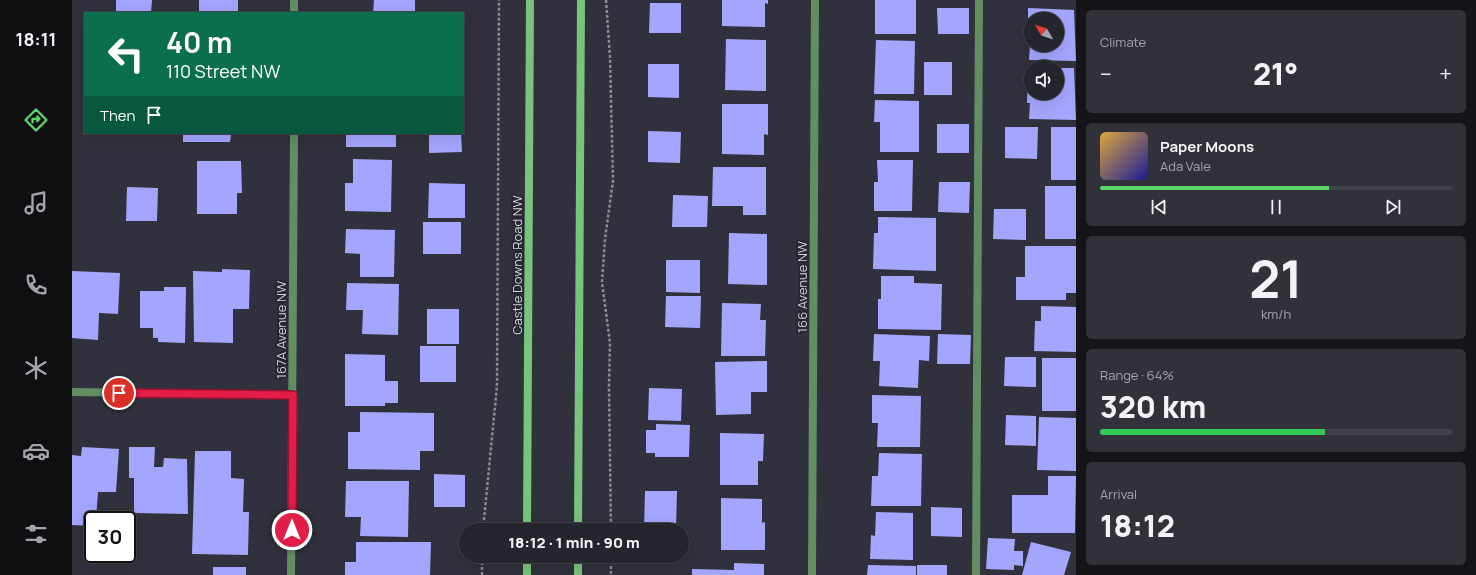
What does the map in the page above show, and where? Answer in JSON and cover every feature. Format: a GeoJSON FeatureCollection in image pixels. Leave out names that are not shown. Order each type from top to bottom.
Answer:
{"type":"FeatureCollection","features":[{"type":"Feature","properties":{"kind":"main road","name":"Castle Downs Road NW"},"geometry":{"type":"LineString","coordinates":[[527,523],[530,0]]}},
{"type":"Feature","properties":{"kind":"main road"},"geometry":{"type":"LineString","coordinates":[[578,523],[581,0]]}},
{"type":"Feature","properties":{"kind":"main road"},"geometry":{"type":"LineString","coordinates":[[527,563],[527,575]]}},
{"type":"Feature","properties":{"kind":"main road"},"geometry":{"type":"LineString","coordinates":[[578,563],[578,575]]}},
{"type":"Feature","properties":{"kind":"street"},"geometry":{"type":"LineString","coordinates":[[294,0],[294,12]]}},
{"type":"Feature","properties":{"kind":"street","name":"166 Avenue NW"},"geometry":{"type":"LineString","coordinates":[[812,575],[815,0]]}},
{"type":"Feature","properties":{"kind":"street"},"geometry":{"type":"LineString","coordinates":[[976,575],[979,0]]}},
{"type":"Feature","properties":{"kind":"street","name":"167A Avenue NW"},"geometry":{"type":"LineString","coordinates":[[291,575],[294,134]]}},
{"type":"Feature","properties":{"kind":"street"},"geometry":{"type":"LineString","coordinates":[[72,392],[293,395]]}},
{"type":"Feature","properties":{"kind":"path"},"geometry":{"type":"LineString","coordinates":[[484,523],[497,386],[499,0]]}},
{"type":"Feature","properties":{"kind":"path"},"geometry":{"type":"LineString","coordinates":[[606,0],[610,57],[612,181],[605,239],[602,282],[610,343],[609,386],[611,523]]}},
{"type":"Feature","properties":{"kind":"path"},"geometry":{"type":"LineString","coordinates":[[482,563],[482,575]]}},
{"type":"Feature","properties":{"kind":"path"},"geometry":{"type":"LineString","coordinates":[[611,563],[611,575]]}},
{"type":"Feature","properties":{"kind":"building"},"geometry":{"type":"Polygon","coordinates":[[[116,0],[152,0],[151,12],[116,12],[116,0]]]}},
{"type":"Feature","properties":{"kind":"building"},"geometry":{"type":"Polygon","coordinates":[[[199,0],[238,0],[238,12],[199,12],[199,0]]]}},
{"type":"Feature","properties":{"kind":"building"},"geometry":{"type":"Polygon","coordinates":[[[374,0],[415,0],[415,12],[373,12],[374,0]]]}},
{"type":"Feature","properties":{"kind":"building"},"geometry":{"type":"Polygon","coordinates":[[[722,0],[768,0],[768,4],[765,3],[765,27],[722,26],[722,0]]]}},
{"type":"Feature","properties":{"kind":"building"},"geometry":{"type":"Polygon","coordinates":[[[875,0],[916,0],[916,34],[875,34],[875,0]]]}},
{"type":"Feature","properties":{"kind":"building"},"geometry":{"type":"Polygon","coordinates":[[[650,3],[681,3],[681,33],[649,33],[650,3]]]}},
{"type":"Feature","properties":{"kind":"building"},"geometry":{"type":"Polygon","coordinates":[[[937,8],[969,8],[969,34],[938,34],[937,8]]]}},
{"type":"Feature","properties":{"kind":"building"},"geometry":{"type":"Polygon","coordinates":[[[1028,8],[1074,10],[1076,61],[1029,60],[1030,52],[1064,52],[1064,12],[1028,12],[1028,8]]]}},
{"type":"Feature","properties":{"kind":"building"},"geometry":{"type":"Polygon","coordinates":[[[726,39],[766,40],[766,91],[725,90],[726,39]]]}},
{"type":"Feature","properties":{"kind":"building"},"geometry":{"type":"Polygon","coordinates":[[[876,40],[915,41],[914,94],[874,94],[876,40]]]}},
{"type":"Feature","properties":{"kind":"building"},"geometry":{"type":"Polygon","coordinates":[[[924,62],[952,62],[952,95],[924,95],[924,62]]]}},
{"type":"Feature","properties":{"kind":"building"},"geometry":{"type":"Polygon","coordinates":[[[648,64],[679,64],[679,98],[648,97],[648,64]]]}},
{"type":"Feature","properties":{"kind":"building"},"geometry":{"type":"Polygon","coordinates":[[[1064,68],[1074,68],[1076,120],[1029,119],[1030,103],[1027,103],[1027,100],[1064,100],[1064,68]]]}},
{"type":"Feature","properties":{"kind":"building"},"geometry":{"type":"Polygon","coordinates":[[[875,100],[919,101],[919,152],[880,152],[880,122],[874,122],[875,100]]]}},
{"type":"Feature","properties":{"kind":"building"},"geometry":{"type":"Polygon","coordinates":[[[722,104],[768,104],[768,135],[764,134],[764,155],[722,154],[722,104]]]}},
{"type":"Feature","properties":{"kind":"building"},"geometry":{"type":"Polygon","coordinates":[[[937,124],[969,124],[969,153],[937,153],[937,124]]]}},
{"type":"Feature","properties":{"kind":"building"},"geometry":{"type":"Polygon","coordinates":[[[1005,127],[1038,127],[1037,159],[1005,158],[1005,127]]]}},
{"type":"Feature","properties":{"kind":"building"},"geometry":{"type":"Polygon","coordinates":[[[1051,127],[1076,127],[1076,180],[1051,180],[1051,127]]]}},
{"type":"Feature","properties":{"kind":"building"},"geometry":{"type":"Polygon","coordinates":[[[648,131],[681,132],[680,163],[648,162],[648,131]]]}},
{"type":"Feature","properties":{"kind":"building"},"geometry":{"type":"Polygon","coordinates":[[[183,134],[231,135],[230,142],[183,142],[183,134]]]}},
{"type":"Feature","properties":{"kind":"building"},"geometry":{"type":"Polygon","coordinates":[[[346,134],[396,134],[396,147],[346,147],[346,134]]]}},
{"type":"Feature","properties":{"kind":"building"},"geometry":{"type":"Polygon","coordinates":[[[429,134],[461,134],[462,152],[429,153],[429,134]]]}},
{"type":"Feature","properties":{"kind":"building"},"geometry":{"type":"Polygon","coordinates":[[[353,159],[392,160],[391,212],[345,211],[345,183],[353,183],[353,159]]]}},
{"type":"Feature","properties":{"kind":"building"},"geometry":{"type":"Polygon","coordinates":[[[877,160],[913,160],[912,211],[874,211],[874,182],[878,182],[877,160]]]}},
{"type":"Feature","properties":{"kind":"building"},"geometry":{"type":"Polygon","coordinates":[[[197,161],[241,161],[242,193],[237,193],[237,214],[197,214],[197,161]]]}},
{"type":"Feature","properties":{"kind":"building"},"geometry":{"type":"Polygon","coordinates":[[[713,167],[766,167],[766,215],[743,215],[743,206],[712,206],[713,167]]]}},
{"type":"Feature","properties":{"kind":"building"},"geometry":{"type":"Polygon","coordinates":[[[939,182],[970,182],[969,213],[938,212],[939,182]]]}},
{"type":"Feature","properties":{"kind":"building"},"geometry":{"type":"Polygon","coordinates":[[[429,183],[465,184],[465,218],[428,218],[429,183]]]}},
{"type":"Feature","properties":{"kind":"building"},"geometry":{"type":"Polygon","coordinates":[[[1045,186],[1076,186],[1076,239],[1045,239],[1045,186]]]}},
{"type":"Feature","properties":{"kind":"building"},"geometry":{"type":"Polygon","coordinates":[[[127,187],[158,188],[157,221],[126,221],[127,187]]]}},
{"type":"Feature","properties":{"kind":"building"},"geometry":{"type":"Polygon","coordinates":[[[673,195],[708,196],[707,227],[672,227],[673,195]]]}},
{"type":"Feature","properties":{"kind":"building"},"geometry":{"type":"Polygon","coordinates":[[[994,209],[1026,209],[1026,240],[993,239],[994,209]]]}},
{"type":"Feature","properties":{"kind":"building"},"geometry":{"type":"Polygon","coordinates":[[[878,217],[936,218],[936,271],[873,269],[874,233],[878,233],[878,217]]]}},
{"type":"Feature","properties":{"kind":"building"},"geometry":{"type":"Polygon","coordinates":[[[423,222],[461,222],[461,254],[423,254],[423,222]]]}},
{"type":"Feature","properties":{"kind":"building"},"geometry":{"type":"Polygon","coordinates":[[[346,229],[395,230],[394,277],[360,277],[360,254],[345,253],[346,229]]]}},
{"type":"Feature","properties":{"kind":"building"},"geometry":{"type":"Polygon","coordinates":[[[729,233],[767,234],[767,285],[728,284],[729,233]]]}},
{"type":"Feature","properties":{"kind":"building"},"geometry":{"type":"Polygon","coordinates":[[[1025,246],[1076,246],[1076,293],[1066,293],[1066,300],[1016,300],[1016,277],[1025,277],[1025,246]]]}},
{"type":"Feature","properties":{"kind":"building"},"geometry":{"type":"Polygon","coordinates":[[[666,260],[700,260],[700,293],[666,292],[666,260]]]}},
{"type":"Feature","properties":{"kind":"building"},"geometry":{"type":"Polygon","coordinates":[[[222,269],[250,270],[249,309],[233,309],[233,343],[194,342],[193,271],[222,272],[222,269]]]}},
{"type":"Feature","properties":{"kind":"building"},"geometry":{"type":"Polygon","coordinates":[[[72,271],[120,273],[118,314],[99,313],[98,340],[72,338],[72,271]]]}},
{"type":"Feature","properties":{"kind":"building"},"geometry":{"type":"Polygon","coordinates":[[[881,276],[914,276],[914,283],[942,284],[941,330],[878,329],[878,299],[881,299],[881,276]]]}},
{"type":"Feature","properties":{"kind":"building"},"geometry":{"type":"Polygon","coordinates":[[[347,283],[399,284],[398,335],[362,334],[363,310],[346,310],[347,283]]]}},
{"type":"Feature","properties":{"kind":"building"},"geometry":{"type":"Polygon","coordinates":[[[164,287],[186,287],[185,343],[158,342],[158,338],[153,338],[153,328],[140,328],[140,291],[164,291],[164,287]]]}},
{"type":"Feature","properties":{"kind":"building"},"geometry":{"type":"Polygon","coordinates":[[[666,296],[701,296],[700,328],[665,327],[666,296]]]}},
{"type":"Feature","properties":{"kind":"building"},"geometry":{"type":"Polygon","coordinates":[[[722,303],[761,304],[760,320],[766,320],[765,356],[721,356],[722,303]]]}},
{"type":"Feature","properties":{"kind":"building"},"geometry":{"type":"Polygon","coordinates":[[[1041,306],[1076,307],[1076,352],[1034,351],[1035,321],[1041,321],[1041,306]]]}},
{"type":"Feature","properties":{"kind":"building"},"geometry":{"type":"Polygon","coordinates":[[[427,309],[459,309],[459,344],[427,344],[427,309]]]}},
{"type":"Feature","properties":{"kind":"building"},"geometry":{"type":"Polygon","coordinates":[[[874,334],[930,336],[929,361],[919,360],[918,388],[879,386],[880,361],[873,361],[874,334]]]}},
{"type":"Feature","properties":{"kind":"building"},"geometry":{"type":"Polygon","coordinates":[[[938,334],[971,335],[970,364],[937,364],[938,334]]]}},
{"type":"Feature","properties":{"kind":"building"},"geometry":{"type":"Polygon","coordinates":[[[420,346],[456,346],[456,382],[420,382],[420,346]]]}},
{"type":"Feature","properties":{"kind":"building"},"geometry":{"type":"Polygon","coordinates":[[[345,354],[385,355],[385,381],[398,381],[398,403],[385,403],[385,406],[345,406],[345,354]]]}},
{"type":"Feature","properties":{"kind":"building"},"geometry":{"type":"Polygon","coordinates":[[[1005,357],[1036,357],[1036,387],[1004,386],[1005,357]]]}},
{"type":"Feature","properties":{"kind":"building"},"geometry":{"type":"Polygon","coordinates":[[[1042,358],[1076,358],[1076,411],[1042,411],[1042,358]]]}},
{"type":"Feature","properties":{"kind":"building"},"geometry":{"type":"Polygon","coordinates":[[[767,361],[767,392],[751,392],[751,414],[716,415],[715,362],[767,361]]]}},
{"type":"Feature","properties":{"kind":"building"},"geometry":{"type":"Polygon","coordinates":[[[649,388],[682,389],[681,421],[648,420],[649,388]]]}},
{"type":"Feature","properties":{"kind":"building"},"geometry":{"type":"Polygon","coordinates":[[[872,395],[921,396],[920,447],[877,447],[878,423],[872,423],[872,395]]]}},
{"type":"Feature","properties":{"kind":"building"},"geometry":{"type":"Polygon","coordinates":[[[360,412],[434,413],[434,451],[420,451],[420,470],[348,469],[348,432],[360,432],[360,412]]]}},
{"type":"Feature","properties":{"kind":"building"},"geometry":{"type":"Polygon","coordinates":[[[1006,415],[1036,416],[1036,446],[1005,445],[1006,415]]]}},
{"type":"Feature","properties":{"kind":"building"},"geometry":{"type":"Polygon","coordinates":[[[1039,417],[1076,418],[1076,471],[1037,470],[1039,417]]]}},
{"type":"Feature","properties":{"kind":"building"},"geometry":{"type":"Polygon","coordinates":[[[656,424],[690,425],[689,457],[655,457],[655,453],[646,453],[646,430],[656,430],[656,424]]]}},
{"type":"Feature","properties":{"kind":"building"},"geometry":{"type":"Polygon","coordinates":[[[720,433],[764,434],[763,461],[758,461],[758,485],[720,485],[720,433]]]}},
{"type":"Feature","properties":{"kind":"building"},"geometry":{"type":"Polygon","coordinates":[[[82,447],[119,449],[116,492],[98,492],[97,511],[84,511],[84,526],[72,525],[72,455],[81,456],[82,447]]]}},
{"type":"Feature","properties":{"kind":"building"},"geometry":{"type":"Polygon","coordinates":[[[129,447],[155,447],[154,467],[163,467],[164,458],[187,459],[188,514],[136,513],[136,511],[134,511],[134,478],[129,478],[129,447]]]}},
{"type":"Feature","properties":{"kind":"building"},"geometry":{"type":"Polygon","coordinates":[[[195,451],[231,451],[231,478],[244,479],[243,512],[249,512],[248,555],[192,554],[195,451]]]}},
{"type":"Feature","properties":{"kind":"building"},"geometry":{"type":"Polygon","coordinates":[[[879,453],[922,454],[921,506],[871,506],[872,476],[878,476],[879,453]]]}},
{"type":"Feature","properties":{"kind":"building"},"geometry":{"type":"Polygon","coordinates":[[[434,474],[465,475],[465,507],[434,507],[434,474]]]}},
{"type":"Feature","properties":{"kind":"building"},"geometry":{"type":"Polygon","coordinates":[[[1048,476],[1076,476],[1075,533],[1012,533],[1012,495],[1048,495],[1048,476]]]}},
{"type":"Feature","properties":{"kind":"building"},"geometry":{"type":"Polygon","coordinates":[[[346,481],[409,481],[408,537],[360,536],[361,517],[345,517],[346,481]]]}},
{"type":"Feature","properties":{"kind":"building"},"geometry":{"type":"Polygon","coordinates":[[[645,491],[677,491],[676,523],[644,523],[645,491]]]}},
{"type":"Feature","properties":{"kind":"building"},"geometry":{"type":"Polygon","coordinates":[[[721,498],[762,499],[762,523],[765,522],[765,550],[721,550],[721,498]]]}},
{"type":"Feature","properties":{"kind":"building"},"geometry":{"type":"Polygon","coordinates":[[[931,507],[962,508],[962,537],[931,536],[931,507]]]}},
{"type":"Feature","properties":{"kind":"building"},"geometry":{"type":"Polygon","coordinates":[[[876,512],[913,513],[913,560],[870,559],[871,535],[875,536],[876,512]]]}},
{"type":"Feature","properties":{"kind":"building"},"geometry":{"type":"Polygon","coordinates":[[[988,538],[1015,539],[1014,551],[1023,551],[1023,566],[1014,565],[1014,570],[986,569],[988,538]]]}},
{"type":"Feature","properties":{"kind":"building"},"geometry":{"type":"Polygon","coordinates":[[[356,542],[431,542],[430,575],[345,575],[345,562],[356,562],[356,542]]]}},
{"type":"Feature","properties":{"kind":"building"},"geometry":{"type":"Polygon","coordinates":[[[1031,542],[1071,552],[1064,575],[1022,575],[1031,542]]]}},
{"type":"Feature","properties":{"kind":"building"},"geometry":{"type":"Polygon","coordinates":[[[734,563],[764,564],[764,575],[692,575],[692,569],[734,570],[734,563]]]}},
{"type":"Feature","properties":{"kind":"building"},"geometry":{"type":"Polygon","coordinates":[[[868,565],[916,566],[916,575],[867,575],[868,565]]]}},
{"type":"Feature","properties":{"kind":"building"},"geometry":{"type":"Polygon","coordinates":[[[917,565],[947,565],[947,575],[917,575],[917,565]]]}},
{"type":"Feature","properties":{"kind":"building"},"geometry":{"type":"Polygon","coordinates":[[[213,567],[246,567],[246,575],[213,575],[213,567]]]}},
{"type":"Feature","properties":{"kind":"route"},"geometry":{"type":"LineString","coordinates":[[119,393],[293,395],[292,530]]}}]}
